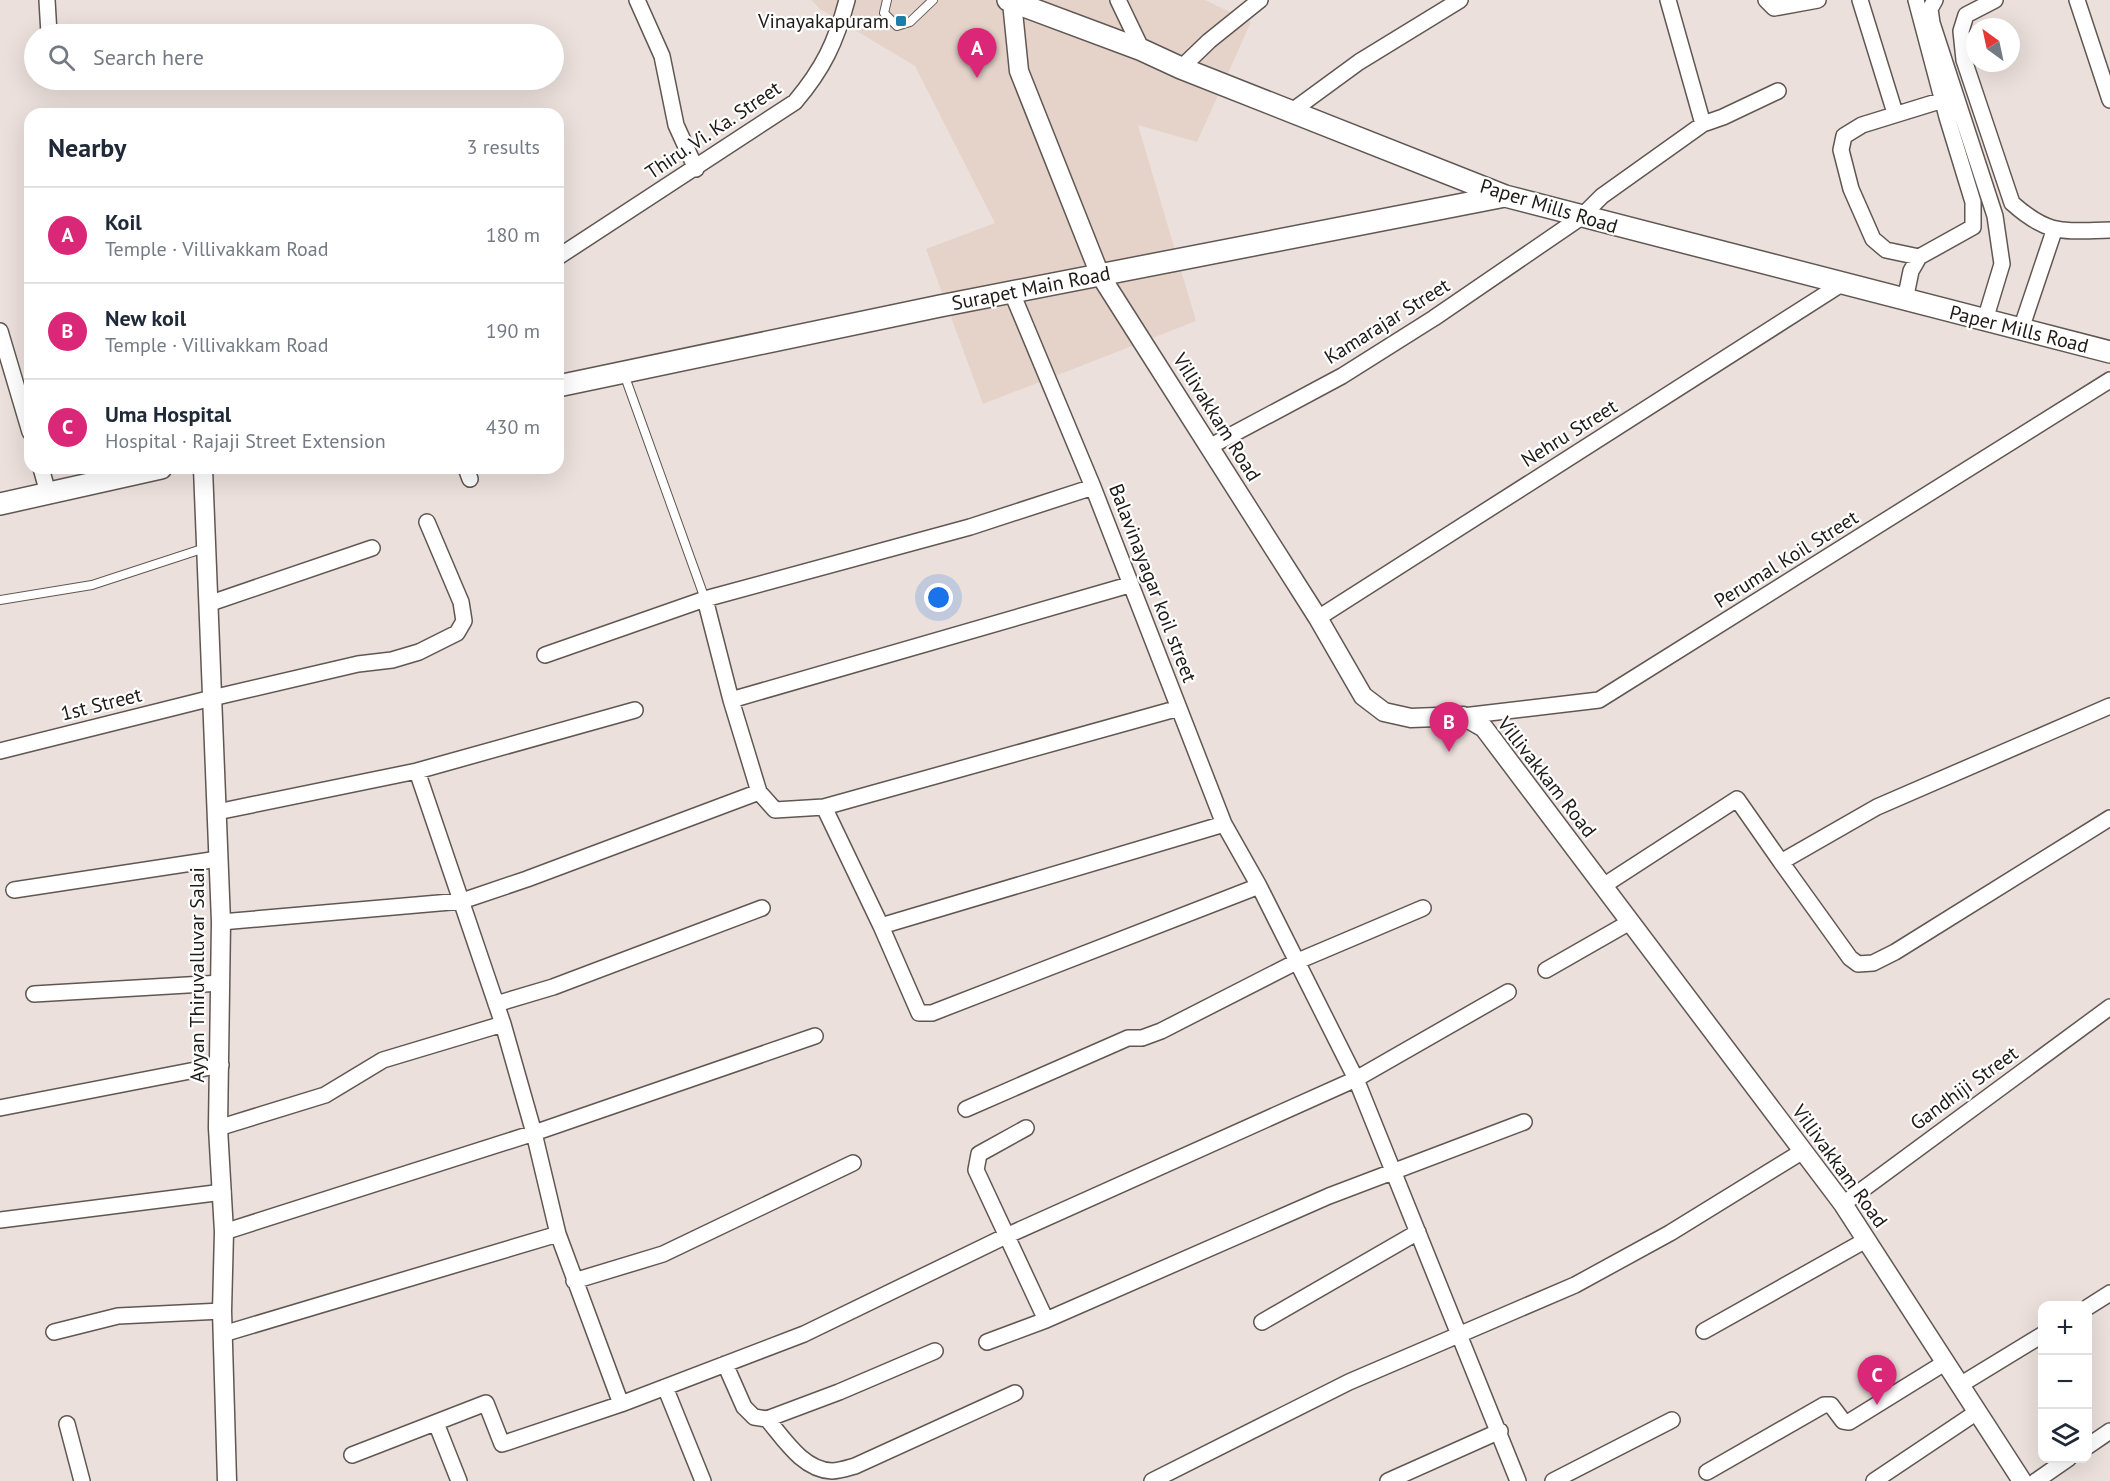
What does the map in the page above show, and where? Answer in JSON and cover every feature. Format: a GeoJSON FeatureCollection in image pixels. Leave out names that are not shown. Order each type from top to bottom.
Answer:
{"type":"FeatureCollection","features":[{"type":"Feature","properties":{"kind":"main road","name":"Paper Mills Road"},"geometry":{"type":"LineString","coordinates":[[1010,1],[1142,50],[1181,68],[1505,196],[1580,218],[2110,352]]}},
{"type":"Feature","properties":{"kind":"main road","name":"Surapet Main Road"},"geometry":{"type":"LineString","coordinates":[[564,385],[1100,274],[1505,196]]}},
{"type":"Feature","properties":{"kind":"main road"},"geometry":{"type":"LineString","coordinates":[[0,504],[134,474]]}},
{"type":"Feature","properties":{"kind":"street"},"geometry":{"type":"LineString","coordinates":[[47,0],[48,24]]}},
{"type":"Feature","properties":{"kind":"street"},"geometry":{"type":"LineString","coordinates":[[637,0],[662,56],[676,125],[696,169]]}},
{"type":"Feature","properties":{"kind":"street","name":"Thiru. Vi. Ka. Street"},"geometry":{"type":"LineString","coordinates":[[564,253],[696,169],[795,102],[816,78],[838,37],[847,0]]}},
{"type":"Feature","properties":{"kind":"street"},"geometry":{"type":"LineString","coordinates":[[1118,0],[1142,50]]}},
{"type":"Feature","properties":{"kind":"street"},"geometry":{"type":"LineString","coordinates":[[1181,68],[1209,41],[1260,0]]}},
{"type":"Feature","properties":{"kind":"street"},"geometry":{"type":"LineString","coordinates":[[1292,111],[1359,62],[1460,0]]}},
{"type":"Feature","properties":{"kind":"street"},"geometry":{"type":"LineString","coordinates":[[1668,0],[1703,124]]}},
{"type":"Feature","properties":{"kind":"street"},"geometry":{"type":"LineString","coordinates":[[1766,0],[1774,8],[1818,0]]}},
{"type":"Feature","properties":{"kind":"street"},"geometry":{"type":"LineString","coordinates":[[1860,0],[1895,113]]}},
{"type":"Feature","properties":{"kind":"street"},"geometry":{"type":"LineString","coordinates":[[1905,300],[1911,271],[1918,257],[1973,227],[1974,202],[1916,0]]}},
{"type":"Feature","properties":{"kind":"street"},"geometry":{"type":"LineString","coordinates":[[1935,0],[1930,9],[1932,23],[2001,240],[2002,264],[1985,320]]}},
{"type":"Feature","properties":{"kind":"street"},"geometry":{"type":"LineString","coordinates":[[1995,0],[1966,15],[1960,31],[1964,60],[2012,202],[2023,213],[2054,231],[2110,230]]}},
{"type":"Feature","properties":{"kind":"street"},"geometry":{"type":"LineString","coordinates":[[2077,0],[2110,100]]}},
{"type":"Feature","properties":{"kind":"street","name":"Villivakkam Road"},"geometry":{"type":"LineString","coordinates":[[1010,1],[1019,71],[1100,274],[1318,618],[1363,696],[1384,712],[1411,718],[1463,716],[1484,728],[1843,1204],[2022,1481]]}},
{"type":"Feature","properties":{"kind":"street","name":"Kamarajar Street"},"geometry":{"type":"LineString","coordinates":[[1209,447],[1342,376],[1434,318],[1580,218],[1602,196],[1703,124],[1778,92]]}},
{"type":"Feature","properties":{"kind":"street"},"geometry":{"type":"LineString","coordinates":[[1918,257],[1886,250],[1873,238],[1860,214],[1841,150],[1844,136],[1862,125],[1943,100]]}},
{"type":"Feature","properties":{"kind":"street"},"geometry":{"type":"LineString","coordinates":[[2021,329],[2054,231]]}},
{"type":"Feature","properties":{"kind":"street","name":"Nehru Street"},"geometry":{"type":"LineString","coordinates":[[1318,618],[1843,283]]}},
{"type":"Feature","properties":{"kind":"street","name":"Balavinayagar koil street"},"geometry":{"type":"LineString","coordinates":[[1012,293],[1093,487],[1129,585],[1224,824],[1260,886],[1356,1078],[1500,1431],[1518,1481]]}},
{"type":"Feature","properties":{"kind":"street"},"geometry":{"type":"LineString","coordinates":[[0,331],[24,412]]}},
{"type":"Feature","properties":{"kind":"street","name":"Perumal Koil Street"},"geometry":{"type":"LineString","coordinates":[[1463,716],[1599,700],[2110,380]]}},
{"type":"Feature","properties":{"kind":"street"},"geometry":{"type":"LineString","coordinates":[[43,474],[48,493]]}},
{"type":"Feature","properties":{"kind":"street","name":"Ayyan Thiruvalluvar Salai"},"geometry":{"type":"LineString","coordinates":[[203,474],[221,922],[221,1065],[218,1128],[223,1192],[222,1311],[227,1481]]}},
{"type":"Feature","properties":{"kind":"street"},"geometry":{"type":"LineString","coordinates":[[545,655],[705,598],[970,527],[1093,487]]}},
{"type":"Feature","properties":{"kind":"street","name":"1st Street"},"geometry":{"type":"LineString","coordinates":[[0,751],[358,664],[392,660],[419,652],[457,633],[464,621],[461,602],[427,522]]}},
{"type":"Feature","properties":{"kind":"street"},"geometry":{"type":"LineString","coordinates":[[208,604],[372,548]]}},
{"type":"Feature","properties":{"kind":"street"},"geometry":{"type":"LineString","coordinates":[[731,700],[1129,585]]}},
{"type":"Feature","properties":{"kind":"street"},"geometry":{"type":"LineString","coordinates":[[705,598],[731,700],[759,792],[775,810],[824,807],[1179,708]]}},
{"type":"Feature","properties":{"kind":"street"},"geometry":{"type":"LineString","coordinates":[[1781,862],[1877,807],[2110,706]]}},
{"type":"Feature","properties":{"kind":"street"},"geometry":{"type":"LineString","coordinates":[[218,812],[417,771],[635,710]]}},
{"type":"Feature","properties":{"kind":"street"},"geometry":{"type":"LineString","coordinates":[[417,771],[503,1024],[534,1133],[558,1234],[621,1404]]}},
{"type":"Feature","properties":{"kind":"street"},"geometry":{"type":"LineString","coordinates":[[221,922],[462,901],[759,792]]}},
{"type":"Feature","properties":{"kind":"street"},"geometry":{"type":"LineString","coordinates":[[1603,886],[1737,799],[1850,958],[1858,964],[1873,963],[1895,952],[2110,818]]}},
{"type":"Feature","properties":{"kind":"street"},"geometry":{"type":"LineString","coordinates":[[824,807],[881,926],[919,1013],[932,1013],[1260,886]]}},
{"type":"Feature","properties":{"kind":"street"},"geometry":{"type":"LineString","coordinates":[[881,926],[1224,824]]}},
{"type":"Feature","properties":{"kind":"street"},"geometry":{"type":"LineString","coordinates":[[14,890],[218,859]]}},
{"type":"Feature","properties":{"kind":"street"},"geometry":{"type":"LineString","coordinates":[[496,1004],[553,987],[762,908]]}},
{"type":"Feature","properties":{"kind":"street"},"geometry":{"type":"LineString","coordinates":[[966,1109],[1128,1038],[1142,1038],[1161,1031],[1298,961],[1423,908]]}},
{"type":"Feature","properties":{"kind":"street"},"geometry":{"type":"LineString","coordinates":[[1546,970],[1630,922]]}},
{"type":"Feature","properties":{"kind":"street"},"geometry":{"type":"LineString","coordinates":[[34,994],[221,983]]}},
{"type":"Feature","properties":{"kind":"street"},"geometry":{"type":"LineString","coordinates":[[352,1455],[486,1403],[502,1444],[665,1388],[804,1334],[1006,1236],[1356,1078],[1508,992]]}},
{"type":"Feature","properties":{"kind":"street","name":"Gandhiji Street"},"geometry":{"type":"LineString","coordinates":[[1843,1204],[2110,1007]]}},
{"type":"Feature","properties":{"kind":"street"},"geometry":{"type":"LineString","coordinates":[[218,1128],[325,1095],[383,1060],[503,1024]]}},
{"type":"Feature","properties":{"kind":"street"},"geometry":{"type":"LineString","coordinates":[[224,1232],[534,1133],[815,1036]]}},
{"type":"Feature","properties":{"kind":"street"},"geometry":{"type":"LineString","coordinates":[[0,1108],[221,1065]]}},
{"type":"Feature","properties":{"kind":"street"},"geometry":{"type":"LineString","coordinates":[[987,1342],[1046,1320],[1392,1171],[1524,1122]]}},
{"type":"Feature","properties":{"kind":"street"},"geometry":{"type":"LineString","coordinates":[[1026,1128],[979,1154],[976,1170],[1046,1320]]}},
{"type":"Feature","properties":{"kind":"street"},"geometry":{"type":"LineString","coordinates":[[1152,1481],[1349,1382],[1575,1285],[1670,1233],[1803,1151]]}},
{"type":"Feature","properties":{"kind":"street"},"geometry":{"type":"LineString","coordinates":[[574,1281],[663,1254],[854,1163]]}},
{"type":"Feature","properties":{"kind":"street"},"geometry":{"type":"LineString","coordinates":[[0,1220],[223,1192]]}},
{"type":"Feature","properties":{"kind":"street"},"geometry":{"type":"LineString","coordinates":[[1262,1322],[1418,1232]]}},
{"type":"Feature","properties":{"kind":"street"},"geometry":{"type":"LineString","coordinates":[[224,1334],[558,1234]]}},
{"type":"Feature","properties":{"kind":"street"},"geometry":{"type":"LineString","coordinates":[[1704,1331],[1866,1240]]}},
{"type":"Feature","properties":{"kind":"street"},"geometry":{"type":"LineString","coordinates":[[2092,1304],[2110,1293]]}},
{"type":"Feature","properties":{"kind":"street"},"geometry":{"type":"LineString","coordinates":[[54,1332],[118,1316],[222,1311]]}},
{"type":"Feature","properties":{"kind":"street"},"geometry":{"type":"LineString","coordinates":[[1960,1385],[2038,1338]]}},
{"type":"Feature","properties":{"kind":"street"},"geometry":{"type":"LineString","coordinates":[[725,1364],[744,1407],[754,1417],[767,1419],[839,1392],[935,1350]]}},
{"type":"Feature","properties":{"kind":"street"},"geometry":{"type":"LineString","coordinates":[[1707,1472],[1824,1405],[1831,1406],[1843,1421],[1849,1422],[1946,1362]]}},
{"type":"Feature","properties":{"kind":"street"},"geometry":{"type":"LineString","coordinates":[[665,1388],[703,1481]]}},
{"type":"Feature","properties":{"kind":"street"},"geometry":{"type":"LineString","coordinates":[[767,1419],[791,1448],[811,1466],[832,1471],[855,1466],[1015,1393]]}},
{"type":"Feature","properties":{"kind":"street"},"geometry":{"type":"LineString","coordinates":[[1874,1481],[1977,1412]]}},
{"type":"Feature","properties":{"kind":"street"},"geometry":{"type":"LineString","coordinates":[[1553,1481],[1672,1420]]}},
{"type":"Feature","properties":{"kind":"street"},"geometry":{"type":"LineString","coordinates":[[436,1423],[459,1481]]}},
{"type":"Feature","properties":{"kind":"street"},"geometry":{"type":"LineString","coordinates":[[67,1424],[82,1481]]}},
{"type":"Feature","properties":{"kind":"street"},"geometry":{"type":"LineString","coordinates":[[1389,1481],[1500,1431]]}},
{"type":"Feature","properties":{"kind":"street"},"geometry":{"type":"LineString","coordinates":[[2092,1443],[2110,1431]]}},
{"type":"Feature","properties":{"kind":"street"},"geometry":{"type":"LineString","coordinates":[[2036,1481],[2062,1463]]}},
{"type":"Feature","properties":{"kind":"lane"},"geometry":{"type":"LineString","coordinates":[[887,0],[884,13],[897,26],[910,22],[933,0]]}},
{"type":"Feature","properties":{"kind":"lane"},"geometry":{"type":"LineString","coordinates":[[623,372],[705,598]]}},
{"type":"Feature","properties":{"kind":"lane"},"geometry":{"type":"LineString","coordinates":[[0,600],[92,585],[206,548]]}},
{"type":"Feature","properties":{"kind":"shaded area"},"geometry":{"type":"Polygon","coordinates":[[[811,0],[1205,0],[1251,22],[1197,142],[1138,125],[1196,321],[983,404],[926,249],[995,223],[915,66],[820,9],[811,0]]]}},
{"type":"Feature","properties":{"kind":"place","name":"Vinayakapuram"},"geometry":{"type":"Point","coordinates":[901,21]}},
{"type":"Feature","properties":{"kind":"place","name":"Koil"},"geometry":{"type":"Point","coordinates":[977,78]}},
{"type":"Feature","properties":{"kind":"place","name":"New koil"},"geometry":{"type":"Point","coordinates":[1449,752]}},
{"type":"Feature","properties":{"kind":"place","name":"Uma Hospital"},"geometry":{"type":"Point","coordinates":[1877,1405]}}]}
